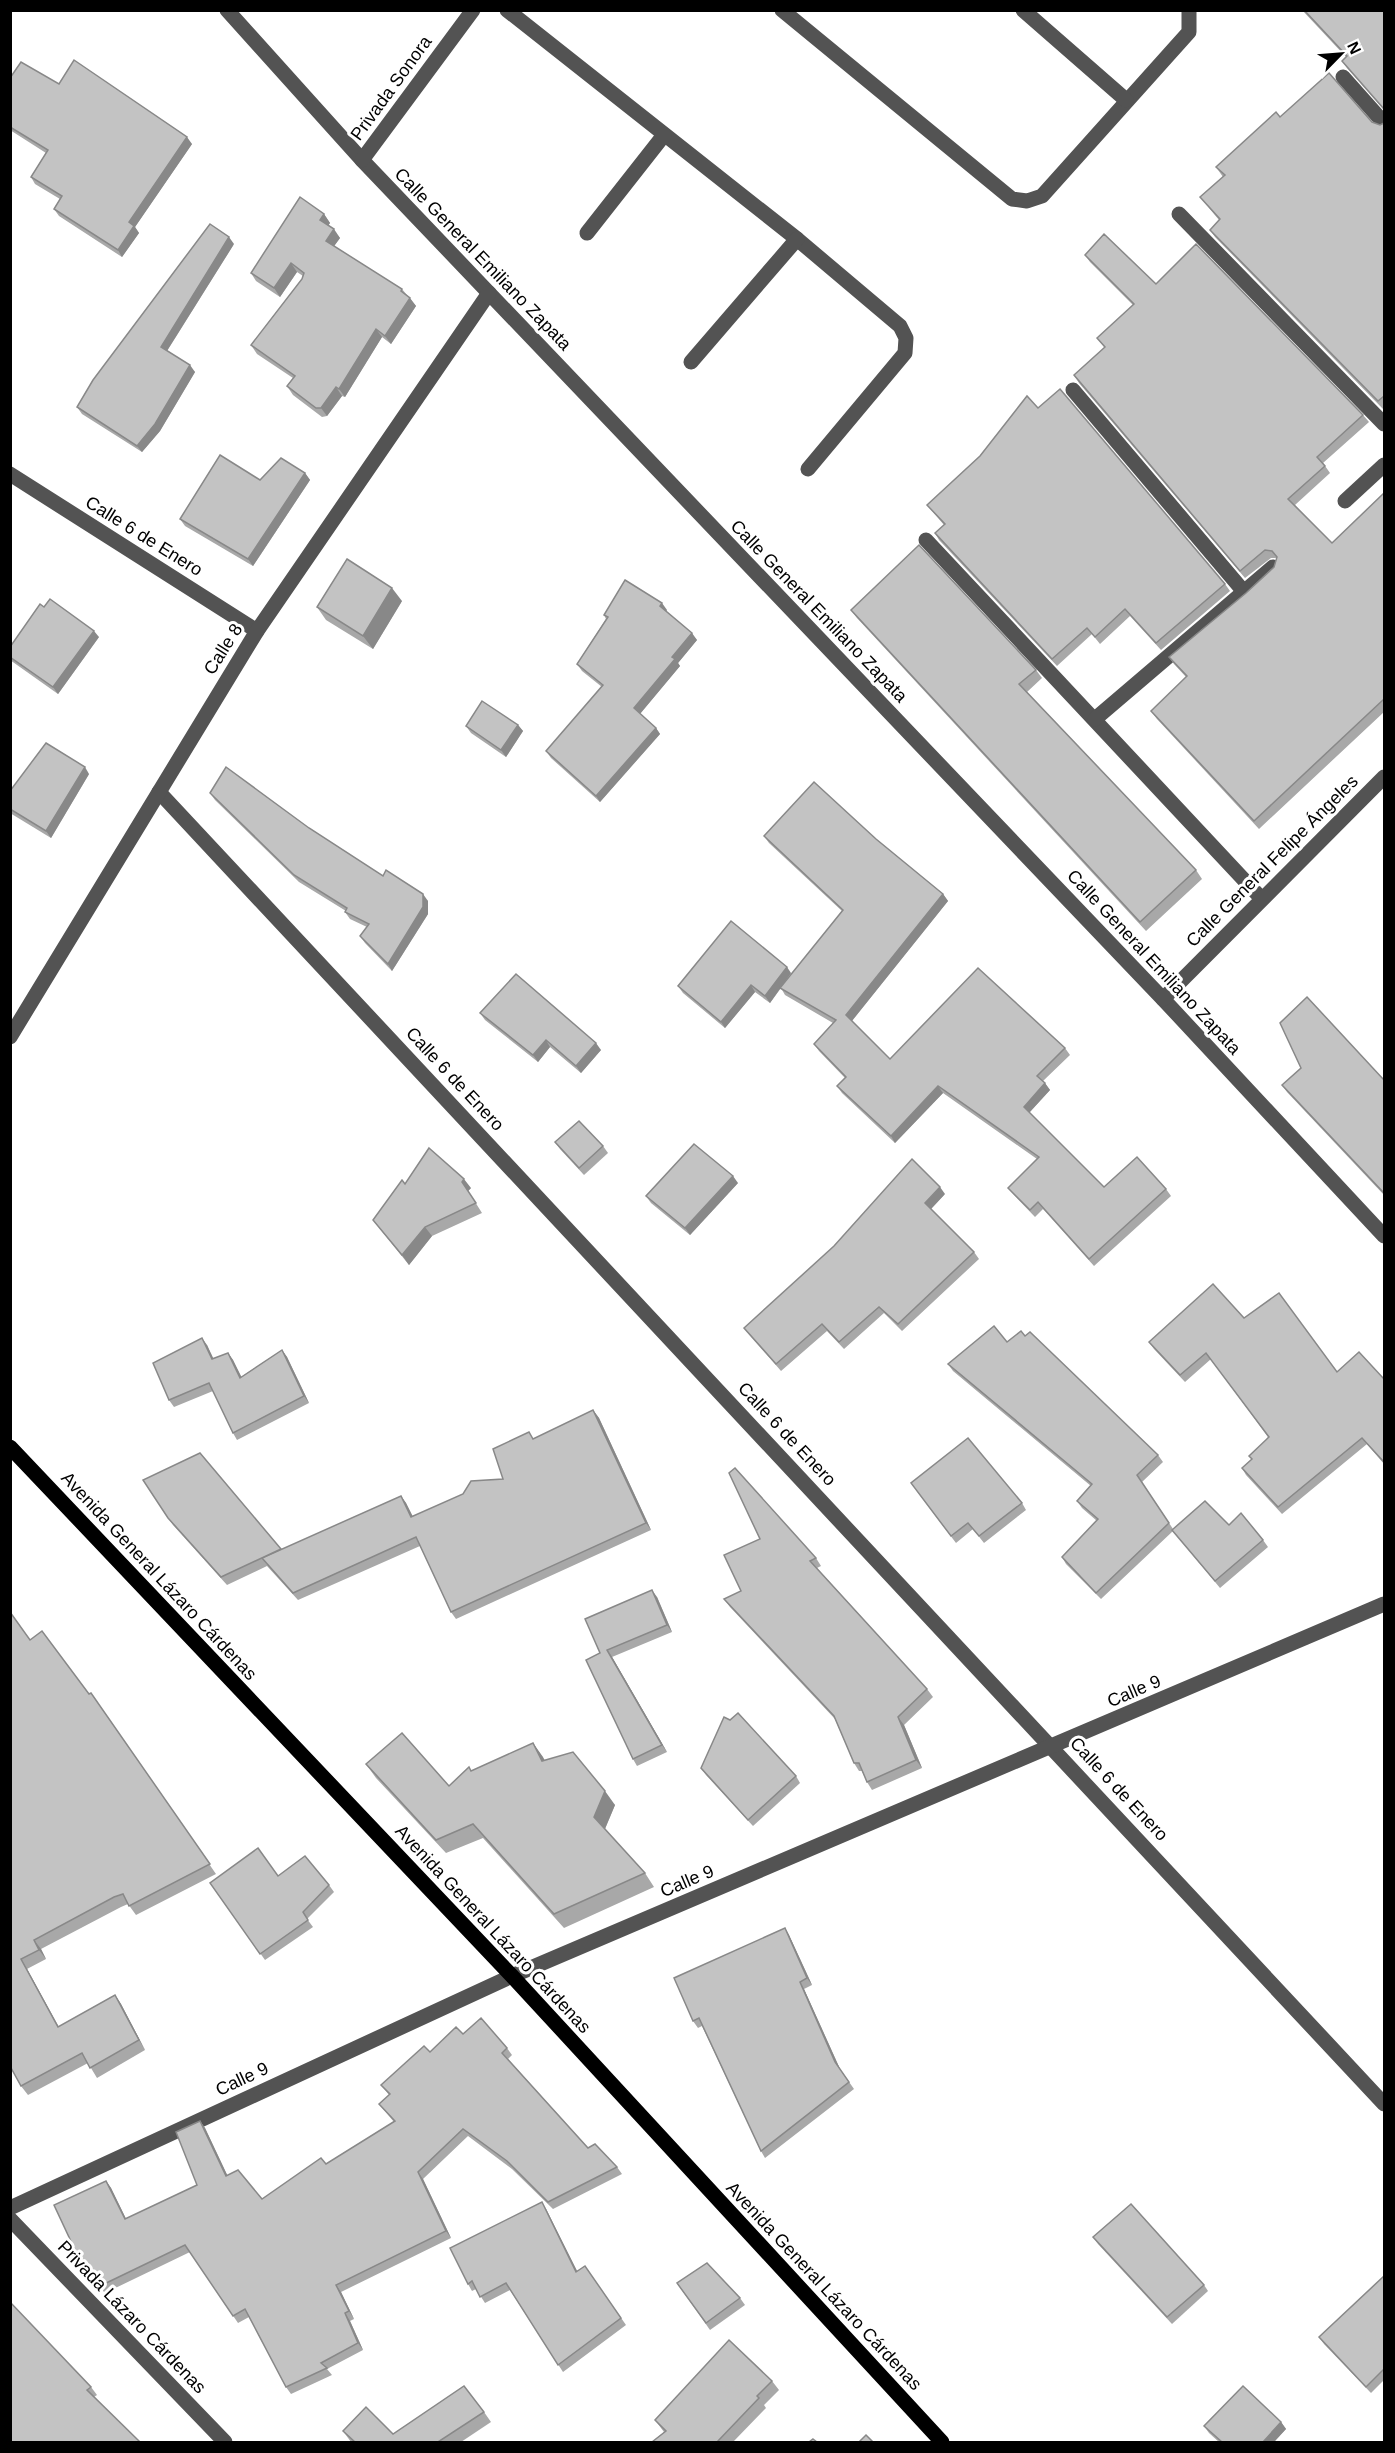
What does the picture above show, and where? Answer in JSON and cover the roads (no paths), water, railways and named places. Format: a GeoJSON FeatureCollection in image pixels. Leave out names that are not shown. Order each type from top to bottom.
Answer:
{"type":"FeatureCollection","features":[{"type":"Feature","properties":{"kind":"main road","name":"Avenida General Lázaro Cárdenas"},"geometry":{"type":"LineString","coordinates":[[10,1447],[512,1976],[942,2442]]}},
{"type":"Feature","properties":{"kind":"street","name":"Calle General Emiliano Zapata"},"geometry":{"type":"LineString","coordinates":[[227,10],[362,160],[1163,999],[1384,1236]]}},
{"type":"Feature","properties":{"kind":"street","name":"Privada Sonora"},"geometry":{"type":"LineString","coordinates":[[362,160],[473,10]]}},
{"type":"Feature","properties":{"kind":"street"},"geometry":{"type":"LineString","coordinates":[[507,10],[797,239],[900,326],[906,338],[905,353],[808,469]]}},
{"type":"Feature","properties":{"kind":"street"},"geometry":{"type":"LineString","coordinates":[[782,10],[1012,199],[1027,201],[1042,196],[1189,32],[1189,10]]}},
{"type":"Feature","properties":{"kind":"street"},"geometry":{"type":"LineString","coordinates":[[1023,10],[1126,100]]}},
{"type":"Feature","properties":{"kind":"street"},"geometry":{"type":"LineString","coordinates":[[1342,77],[1384,123]]}},
{"type":"Feature","properties":{"kind":"street"},"geometry":{"type":"LineString","coordinates":[[587,233],[664,135]]}},
{"type":"Feature","properties":{"kind":"street"},"geometry":{"type":"LineString","coordinates":[[1179,214],[1384,424]]}},
{"type":"Feature","properties":{"kind":"street"},"geometry":{"type":"LineString","coordinates":[[691,362],[797,239]]}},
{"type":"Feature","properties":{"kind":"street","name":"Calle 8"},"geometry":{"type":"LineString","coordinates":[[10,1037],[257,631],[489,293]]}},
{"type":"Feature","properties":{"kind":"street"},"geometry":{"type":"LineString","coordinates":[[1073,390],[1245,593]]}},
{"type":"Feature","properties":{"kind":"street"},"geometry":{"type":"LineString","coordinates":[[1345,501],[1384,465]]}},
{"type":"Feature","properties":{"kind":"street","name":"Calle 6 de Enero"},"geometry":{"type":"LineString","coordinates":[[10,474],[257,631]]}},
{"type":"Feature","properties":{"kind":"street"},"geometry":{"type":"LineString","coordinates":[[926,540],[1261,898]]}},
{"type":"Feature","properties":{"kind":"street"},"geometry":{"type":"LineString","coordinates":[[1095,719],[1273,567]]}},
{"type":"Feature","properties":{"kind":"street","name":"Calle General Felipe Ángeles"},"geometry":{"type":"LineString","coordinates":[[1163,999],[1261,898],[1384,777]]}},
{"type":"Feature","properties":{"kind":"street","name":"Calle 6 de Enero"},"geometry":{"type":"LineString","coordinates":[[159,792],[1384,2104]]}},
{"type":"Feature","properties":{"kind":"street","name":"Calle 9"},"geometry":{"type":"LineString","coordinates":[[10,2208],[512,1976],[1384,1604]]}},
{"type":"Feature","properties":{"kind":"street","name":"Privada Lázaro Cárdenas"},"geometry":{"type":"LineString","coordinates":[[10,2219],[225,2442]]}}]}
